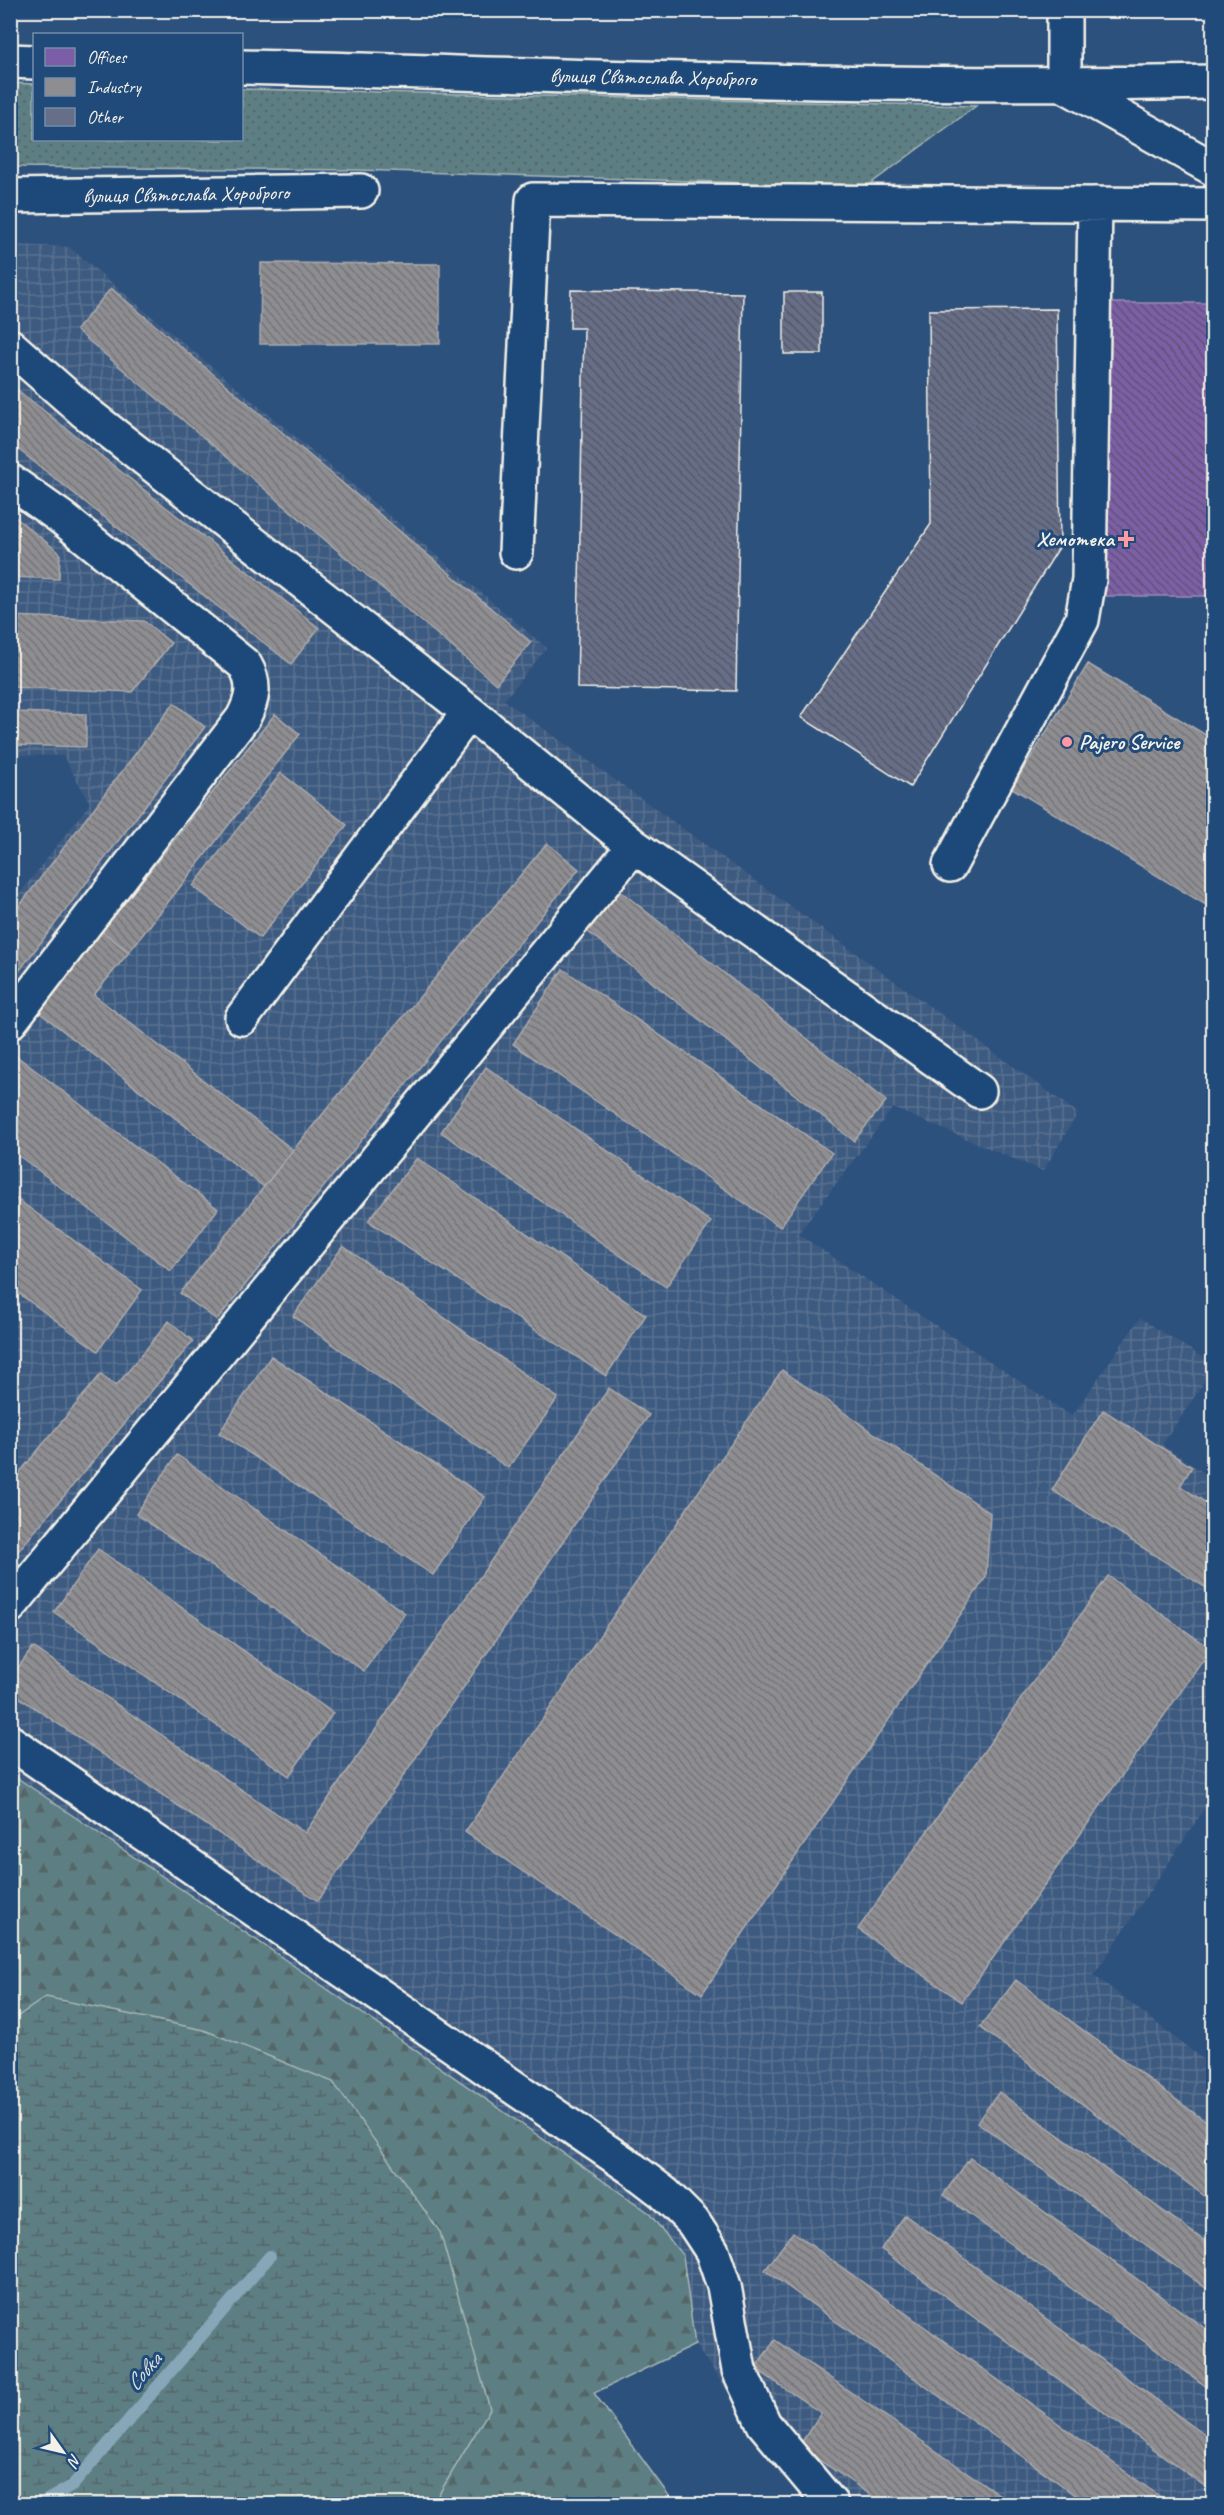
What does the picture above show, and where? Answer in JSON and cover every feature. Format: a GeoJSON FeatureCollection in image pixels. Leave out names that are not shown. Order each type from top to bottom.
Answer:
{"type":"FeatureCollection","features":[{"type":"Feature","properties":{"kind":"street"},"geometry":{"type":"LineString","coordinates":[[1064,10],[1064,85]]}},
{"type":"Feature","properties":{"kind":"street"},"geometry":{"type":"LineString","coordinates":[[10,61],[33,62]]}},
{"type":"Feature","properties":{"kind":"street","name":"вулиця Святослава Хороброго"},"geometry":{"type":"LineString","coordinates":[[243,67],[860,83],[1064,85],[1214,82]]}},
{"type":"Feature","properties":{"kind":"street","name":"вулиця Святослава Хороброго"},"geometry":{"type":"LineString","coordinates":[[1064,85],[1214,169]]}},
{"type":"Feature","properties":{"kind":"street","name":"вулиця Святослава Хороброго"},"geometry":{"type":"LineString","coordinates":[[10,196],[361,191]]}},
{"type":"Feature","properties":{"kind":"street"},"geometry":{"type":"LineString","coordinates":[[516,552],[533,200],[1214,205]]}},
{"type":"Feature","properties":{"kind":"street"},"geometry":{"type":"LineString","coordinates":[[950,865],[1082,620],[1089,579],[1095,204]]}},
{"type":"Feature","properties":{"kind":"street"},"geometry":{"type":"LineString","coordinates":[[10,346],[84,412],[469,712],[634,846],[979,1091]]}},
{"type":"Feature","properties":{"kind":"street"},"geometry":{"type":"LineString","coordinates":[[10,481],[62,518],[245,665],[252,676],[253,688],[252,698],[243,718],[10,1022]]}},
{"type":"Feature","properties":{"kind":"street"},"geometry":{"type":"LineString","coordinates":[[242,1018],[469,712]]}},
{"type":"Feature","properties":{"kind":"street"},"geometry":{"type":"LineString","coordinates":[[10,1606],[634,846]]}},
{"type":"Feature","properties":{"kind":"street"},"geometry":{"type":"LineString","coordinates":[[10,1742],[630,2167],[664,2193],[693,2222],[712,2251],[724,2286],[739,2370],[764,2424],[831,2505]]}},
{"type":"Feature","properties":{"kind":"shaded area"},"geometry":{"type":"Polygon","coordinates":[[[11,245],[69,247],[547,648],[504,700],[1078,1113],[1043,1171],[893,1108],[798,1234],[1072,1416],[1140,1318],[1213,1364],[1213,1369],[1162,1445],[1213,1479],[1213,1796],[1094,1975],[1213,2067],[1213,2504],[817,2504],[793,2484],[695,2345],[683,2256],[648,2212],[274,1952],[11,1773],[10,906],[90,803],[63,756],[10,755],[11,245]]]}},
{"type":"Feature","properties":{"kind":"green space"},"geometry":{"type":"Polygon","coordinates":[[[11,83],[33,84],[33,141],[243,141],[243,89],[976,106],[866,187],[358,170],[11,167],[11,83]]]}},
{"type":"Feature","properties":{"kind":"green space"},"geometry":{"type":"Polygon","coordinates":[[[10,1773],[274,1952],[648,2212],[683,2256],[695,2345],[594,2393],[675,2504],[11,2504],[10,1773]]]}},
{"type":"Feature","properties":{"kind":"green space"},"geometry":{"type":"Polygon","coordinates":[[[46,1997],[204,2030],[333,2082],[440,2232],[490,2409],[433,2504],[11,2504],[11,2021],[46,1997]]]}},
{"type":"Feature","properties":{"kind":"building: Offices"},"geometry":{"type":"Polygon","coordinates":[[[1105,303],[1214,303],[1214,596],[1104,596],[1105,303]]]}},
{"type":"Feature","properties":{"kind":"building: Industry"},"geometry":{"type":"Polygon","coordinates":[[[261,263],[440,264],[440,344],[260,344],[261,263]]]}},
{"type":"Feature","properties":{"kind":"building: Industry"},"geometry":{"type":"Polygon","coordinates":[[[111,288],[531,642],[496,684],[76,330],[111,288]]]}},
{"type":"Feature","properties":{"kind":"building: Industry"},"geometry":{"type":"Polygon","coordinates":[[[10,384],[319,628],[291,664],[10,443],[10,384]]]}},
{"type":"Feature","properties":{"kind":"building: Industry"},"geometry":{"type":"Polygon","coordinates":[[[10,513],[60,553],[59,579],[10,577],[10,513]]]}},
{"type":"Feature","properties":{"kind":"building: Industry"},"geometry":{"type":"Polygon","coordinates":[[[10,616],[144,621],[171,643],[132,692],[10,687],[10,616]]]}},
{"type":"Feature","properties":{"kind":"building: Industry"},"geometry":{"type":"Polygon","coordinates":[[[1088,664],[1214,740],[1214,910],[1012,788],[1088,664]]]}},
{"type":"Feature","properties":{"kind":"building: Industry"},"geometry":{"type":"Polygon","coordinates":[[[174,703],[205,727],[10,983],[10,918],[174,703]]]}},
{"type":"Feature","properties":{"kind":"building: Industry"},"geometry":{"type":"Polygon","coordinates":[[[10,712],[86,714],[86,747],[10,745],[10,712]]]}},
{"type":"Feature","properties":{"kind":"building: Industry"},"geometry":{"type":"Polygon","coordinates":[[[275,714],[300,734],[129,952],[102,931],[275,714]]]}},
{"type":"Feature","properties":{"kind":"building: Industry"},"geometry":{"type":"Polygon","coordinates":[[[281,773],[347,825],[260,938],[193,886],[281,773]]]}},
{"type":"Feature","properties":{"kind":"building: Industry"},"geometry":{"type":"Polygon","coordinates":[[[547,843],[579,869],[217,1320],[180,1293],[293,1150],[547,843]]]}},
{"type":"Feature","properties":{"kind":"building: Industry"},"geometry":{"type":"Polygon","coordinates":[[[619,890],[886,1101],[854,1141],[587,931],[619,890]]]}},
{"type":"Feature","properties":{"kind":"building: Industry"},"geometry":{"type":"Polygon","coordinates":[[[102,931],[129,952],[94,995],[293,1150],[264,1187],[39,1012],[102,931]]]}},
{"type":"Feature","properties":{"kind":"building: Industry"},"geometry":{"type":"Polygon","coordinates":[[[563,969],[832,1153],[780,1227],[513,1044],[563,969]]]}},
{"type":"Feature","properties":{"kind":"building: Industry"},"geometry":{"type":"Polygon","coordinates":[[[10,1051],[218,1209],[171,1271],[10,1149],[10,1051]]]}},
{"type":"Feature","properties":{"kind":"building: Industry"},"geometry":{"type":"Polygon","coordinates":[[[486,1067],[711,1222],[666,1287],[441,1132],[486,1067]]]}},
{"type":"Feature","properties":{"kind":"building: Industry"},"geometry":{"type":"Polygon","coordinates":[[[417,1158],[646,1315],[606,1376],[368,1221],[417,1158]]]}},
{"type":"Feature","properties":{"kind":"building: Industry"},"geometry":{"type":"Polygon","coordinates":[[[10,1194],[142,1290],[98,1351],[10,1287],[10,1194]]]}},
{"type":"Feature","properties":{"kind":"building: Industry"},"geometry":{"type":"Polygon","coordinates":[[[343,1246],[558,1398],[508,1468],[293,1316],[343,1246]]]}},
{"type":"Feature","properties":{"kind":"building: Industry"},"geometry":{"type":"Polygon","coordinates":[[[169,1321],[193,1341],[10,1561],[10,1484],[101,1374],[116,1386],[169,1321]]]}},
{"type":"Feature","properties":{"kind":"building: Industry"},"geometry":{"type":"Polygon","coordinates":[[[271,1356],[485,1497],[433,1575],[219,1433],[271,1356]]]}},
{"type":"Feature","properties":{"kind":"building: Industry"},"geometry":{"type":"Polygon","coordinates":[[[782,1370],[990,1513],[986,1577],[702,1994],[465,1832],[782,1370]]]}},
{"type":"Feature","properties":{"kind":"building: Industry"},"geometry":{"type":"Polygon","coordinates":[[[609,1388],[649,1415],[318,1901],[10,1691],[10,1679],[33,1647],[305,1833],[609,1388]]]}},
{"type":"Feature","properties":{"kind":"building: Industry"},"geometry":{"type":"Polygon","coordinates":[[[1103,1410],[1192,1467],[1180,1486],[1214,1508],[1214,1593],[1052,1490],[1103,1410]]]}},
{"type":"Feature","properties":{"kind":"building: Industry"},"geometry":{"type":"Polygon","coordinates":[[[177,1455],[405,1613],[364,1671],[136,1514],[177,1455]]]}},
{"type":"Feature","properties":{"kind":"building: Industry"},"geometry":{"type":"Polygon","coordinates":[[[98,1549],[333,1713],[289,1776],[54,1612],[98,1549]]]}},
{"type":"Feature","properties":{"kind":"building: Industry"},"geometry":{"type":"Polygon","coordinates":[[[1108,1576],[1211,1649],[962,2002],[858,1929],[1108,1576]]]}},
{"type":"Feature","properties":{"kind":"building: Industry"},"geometry":{"type":"Polygon","coordinates":[[[1016,1980],[1214,2128],[1214,2203],[980,2027],[1016,1980]]]}},
{"type":"Feature","properties":{"kind":"building: Industry"},"geometry":{"type":"Polygon","coordinates":[[[999,2092],[1214,2248],[1214,2294],[977,2122],[999,2092]]]}},
{"type":"Feature","properties":{"kind":"building: Industry"},"geometry":{"type":"Polygon","coordinates":[[[970,2158],[1214,2335],[1214,2392],[943,2195],[970,2158]]]}},
{"type":"Feature","properties":{"kind":"building: Industry"},"geometry":{"type":"Polygon","coordinates":[[[905,2215],[1214,2442],[1214,2493],[881,2249],[905,2215]]]}},
{"type":"Feature","properties":{"kind":"building: Industry"},"geometry":{"type":"Polygon","coordinates":[[[793,2232],[1170,2504],[1088,2504],[765,2270],[793,2232]]]}},
{"type":"Feature","properties":{"kind":"building: Industry"},"geometry":{"type":"Polygon","coordinates":[[[775,2340],[1013,2504],[884,2504],[799,2446],[821,2413],[755,2368],[775,2340]]]}},
{"type":"Feature","properties":{"kind":"building: Other"},"geometry":{"type":"Polygon","coordinates":[[[571,290],[743,293],[736,691],[577,688],[584,328],[570,328],[571,290]]]}},
{"type":"Feature","properties":{"kind":"building: Other"},"geometry":{"type":"Polygon","coordinates":[[[784,292],[822,292],[822,354],[784,354],[784,292]]]}},
{"type":"Feature","properties":{"kind":"building: Other"},"geometry":{"type":"Polygon","coordinates":[[[1057,309],[1060,546],[910,787],[801,717],[931,524],[929,310],[1057,309]]]}},
{"type":"Feature","properties":{"kind":"waterway","name":"Совка"},"geometry":{"type":"LineString","coordinates":[[40,2504],[72,2486],[270,2256]]}},
{"type":"Feature","properties":{"kind":"place","name":"Хемотека"},"geometry":{"type":"Point","coordinates":[1126,539]}},
{"type":"Feature","properties":{"kind":"place","name":"Pajero Service"},"geometry":{"type":"Point","coordinates":[1067,742]}}]}
